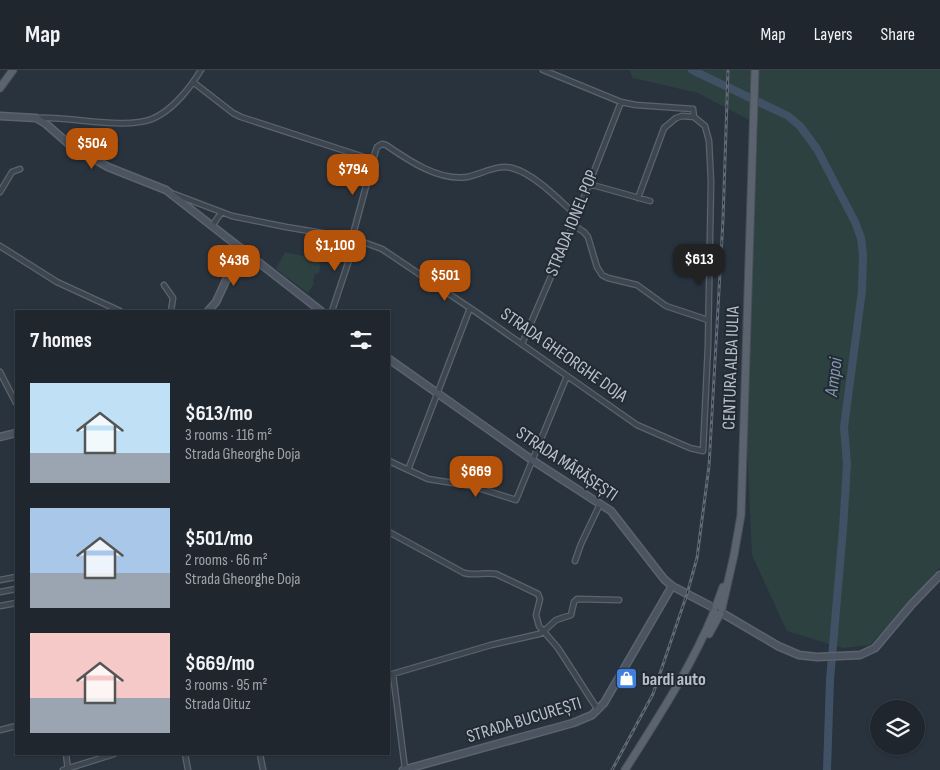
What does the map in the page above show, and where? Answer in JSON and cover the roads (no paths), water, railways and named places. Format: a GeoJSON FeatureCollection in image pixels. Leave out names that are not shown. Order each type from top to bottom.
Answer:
{"type":"FeatureCollection","features":[{"type":"Feature","properties":{"kind":"main road"},"geometry":{"type":"LineString","coordinates":[[0,80],[8,70]]}},
{"type":"Feature","properties":{"kind":"main road"},"geometry":{"type":"LineString","coordinates":[[0,88],[13,70]]}},
{"type":"Feature","properties":{"kind":"main road","name":"CENTURA ALBA IULIA"},"geometry":{"type":"LineString","coordinates":[[625,770],[676,687],[718,610],[736,546],[741,515],[755,70]]}},
{"type":"Feature","properties":{"kind":"street"},"geometry":{"type":"LineString","coordinates":[[0,116],[120,122],[148,120],[170,108],[201,70]]}},
{"type":"Feature","properties":{"kind":"street"},"geometry":{"type":"LineString","coordinates":[[542,70],[621,102],[636,105],[693,109],[694,117],[682,116],[676,118],[664,128],[638,198]]}},
{"type":"Feature","properties":{"kind":"street"},"geometry":{"type":"LineString","coordinates":[[192,82],[232,113],[373,160]]}},
{"type":"Feature","properties":{"kind":"street","name":"STRADA IONEL POP"},"geometry":{"type":"LineString","coordinates":[[522,344],[577,216],[621,102]]}},
{"type":"Feature","properties":{"kind":"street","name":"STRADA GHEORGHE DOJA"},"geometry":{"type":"LineString","coordinates":[[36,118],[46,124],[70,145],[100,162],[221,213],[286,228],[354,239],[390,253],[645,430],[703,451],[708,320],[709,141],[705,126],[694,117]]}},
{"type":"Feature","properties":{"kind":"street"},"geometry":{"type":"LineString","coordinates":[[332,310],[354,239],[373,160],[378,147],[382,144],[412,162],[453,177],[467,176],[502,167],[514,168],[532,179],[577,216]]}},
{"type":"Feature","properties":{"kind":"street"},"geometry":{"type":"LineString","coordinates":[[0,192],[12,172],[20,169]]}},
{"type":"Feature","properties":{"kind":"street"},"geometry":{"type":"LineString","coordinates":[[589,184],[650,201]]}},
{"type":"Feature","properties":{"kind":"street"},"geometry":{"type":"LineString","coordinates":[[166,190],[320,310]]}},
{"type":"Feature","properties":{"kind":"street"},"geometry":{"type":"LineString","coordinates":[[212,226],[221,213]]}},
{"type":"Feature","properties":{"kind":"street"},"geometry":{"type":"LineString","coordinates":[[573,225],[588,236],[597,267],[602,275],[637,285],[666,306],[708,320]]}},
{"type":"Feature","properties":{"kind":"street"},"geometry":{"type":"LineString","coordinates":[[0,246],[56,282],[118,310]]}},
{"type":"Feature","properties":{"kind":"street"},"geometry":{"type":"LineString","coordinates":[[209,310],[216,302],[241,248]]}},
{"type":"Feature","properties":{"kind":"street"},"geometry":{"type":"LineString","coordinates":[[164,285],[173,298],[171,310]]}},
{"type":"Feature","properties":{"kind":"street"},"geometry":{"type":"LineString","coordinates":[[408,470],[470,308]]}},
{"type":"Feature","properties":{"kind":"street","name":"STRADA MĂRĂȘEȘTI"},"geometry":{"type":"LineString","coordinates":[[390,360],[532,460],[600,504],[616,517],[658,573],[672,586],[718,610],[784,649],[799,655],[817,657],[865,654],[875,648],[912,604],[940,575]]}},
{"type":"Feature","properties":{"kind":"street"},"geometry":{"type":"LineString","coordinates":[[0,372],[15,402]]}},
{"type":"Feature","properties":{"kind":"street"},"geometry":{"type":"LineString","coordinates":[[390,461],[428,480],[472,486],[514,500],[517,499],[567,376]]}},
{"type":"Feature","properties":{"kind":"street"},"geometry":{"type":"LineString","coordinates":[[0,437],[15,434]]}},
{"type":"Feature","properties":{"kind":"street"},"geometry":{"type":"LineString","coordinates":[[575,561],[580,544],[600,504]]}},
{"type":"Feature","properties":{"kind":"street"},"geometry":{"type":"LineString","coordinates":[[390,533],[464,573],[496,574],[538,594],[540,599],[536,615],[539,626],[558,648],[598,710]]}},
{"type":"Feature","properties":{"kind":"street"},"geometry":{"type":"LineString","coordinates":[[0,580],[15,578]]}},
{"type":"Feature","properties":{"kind":"street","name":"STRADA BUCUREȘTI"},"geometry":{"type":"LineString","coordinates":[[404,770],[581,720],[598,710],[672,586]]}},
{"type":"Feature","properties":{"kind":"street"},"geometry":{"type":"LineString","coordinates":[[0,592],[15,589]]}},
{"type":"Feature","properties":{"kind":"street"},"geometry":{"type":"LineString","coordinates":[[404,770],[391,675],[491,645],[543,632],[556,620],[571,615],[575,600],[619,600]]}},
{"type":"Feature","properties":{"kind":"street"},"geometry":{"type":"LineString","coordinates":[[0,606],[15,604]]}},
{"type":"Feature","properties":{"kind":"street"},"geometry":{"type":"LineString","coordinates":[[0,730],[15,726]]}},
{"type":"Feature","properties":{"kind":"street"},"geometry":{"type":"LineString","coordinates":[[66,755],[67,770],[111,755]]}},
{"type":"Feature","properties":{"kind":"street"},"geometry":{"type":"LineString","coordinates":[[185,755],[188,770]]}},
{"type":"Feature","properties":{"kind":"street"},"geometry":{"type":"LineString","coordinates":[[260,755],[263,770]]}},
{"type":"Feature","properties":{"kind":"waterway","name":"Ampoi"},"geometry":{"type":"LineString","coordinates":[[692,70],[788,116],[800,126],[817,149],[855,222],[861,238],[863,254],[862,291],[844,427],[847,464],[830,680],[827,770]]}},
{"type":"Feature","properties":{"kind":"railway"},"geometry":{"type":"LineString","coordinates":[[612,770],[653,694],[687,594],[697,558],[709,466],[723,220],[728,70]]}},
{"type":"Feature","properties":{"kind":"place","name":"bardi auto"},"geometry":{"type":"Point","coordinates":[626,679]}}]}
